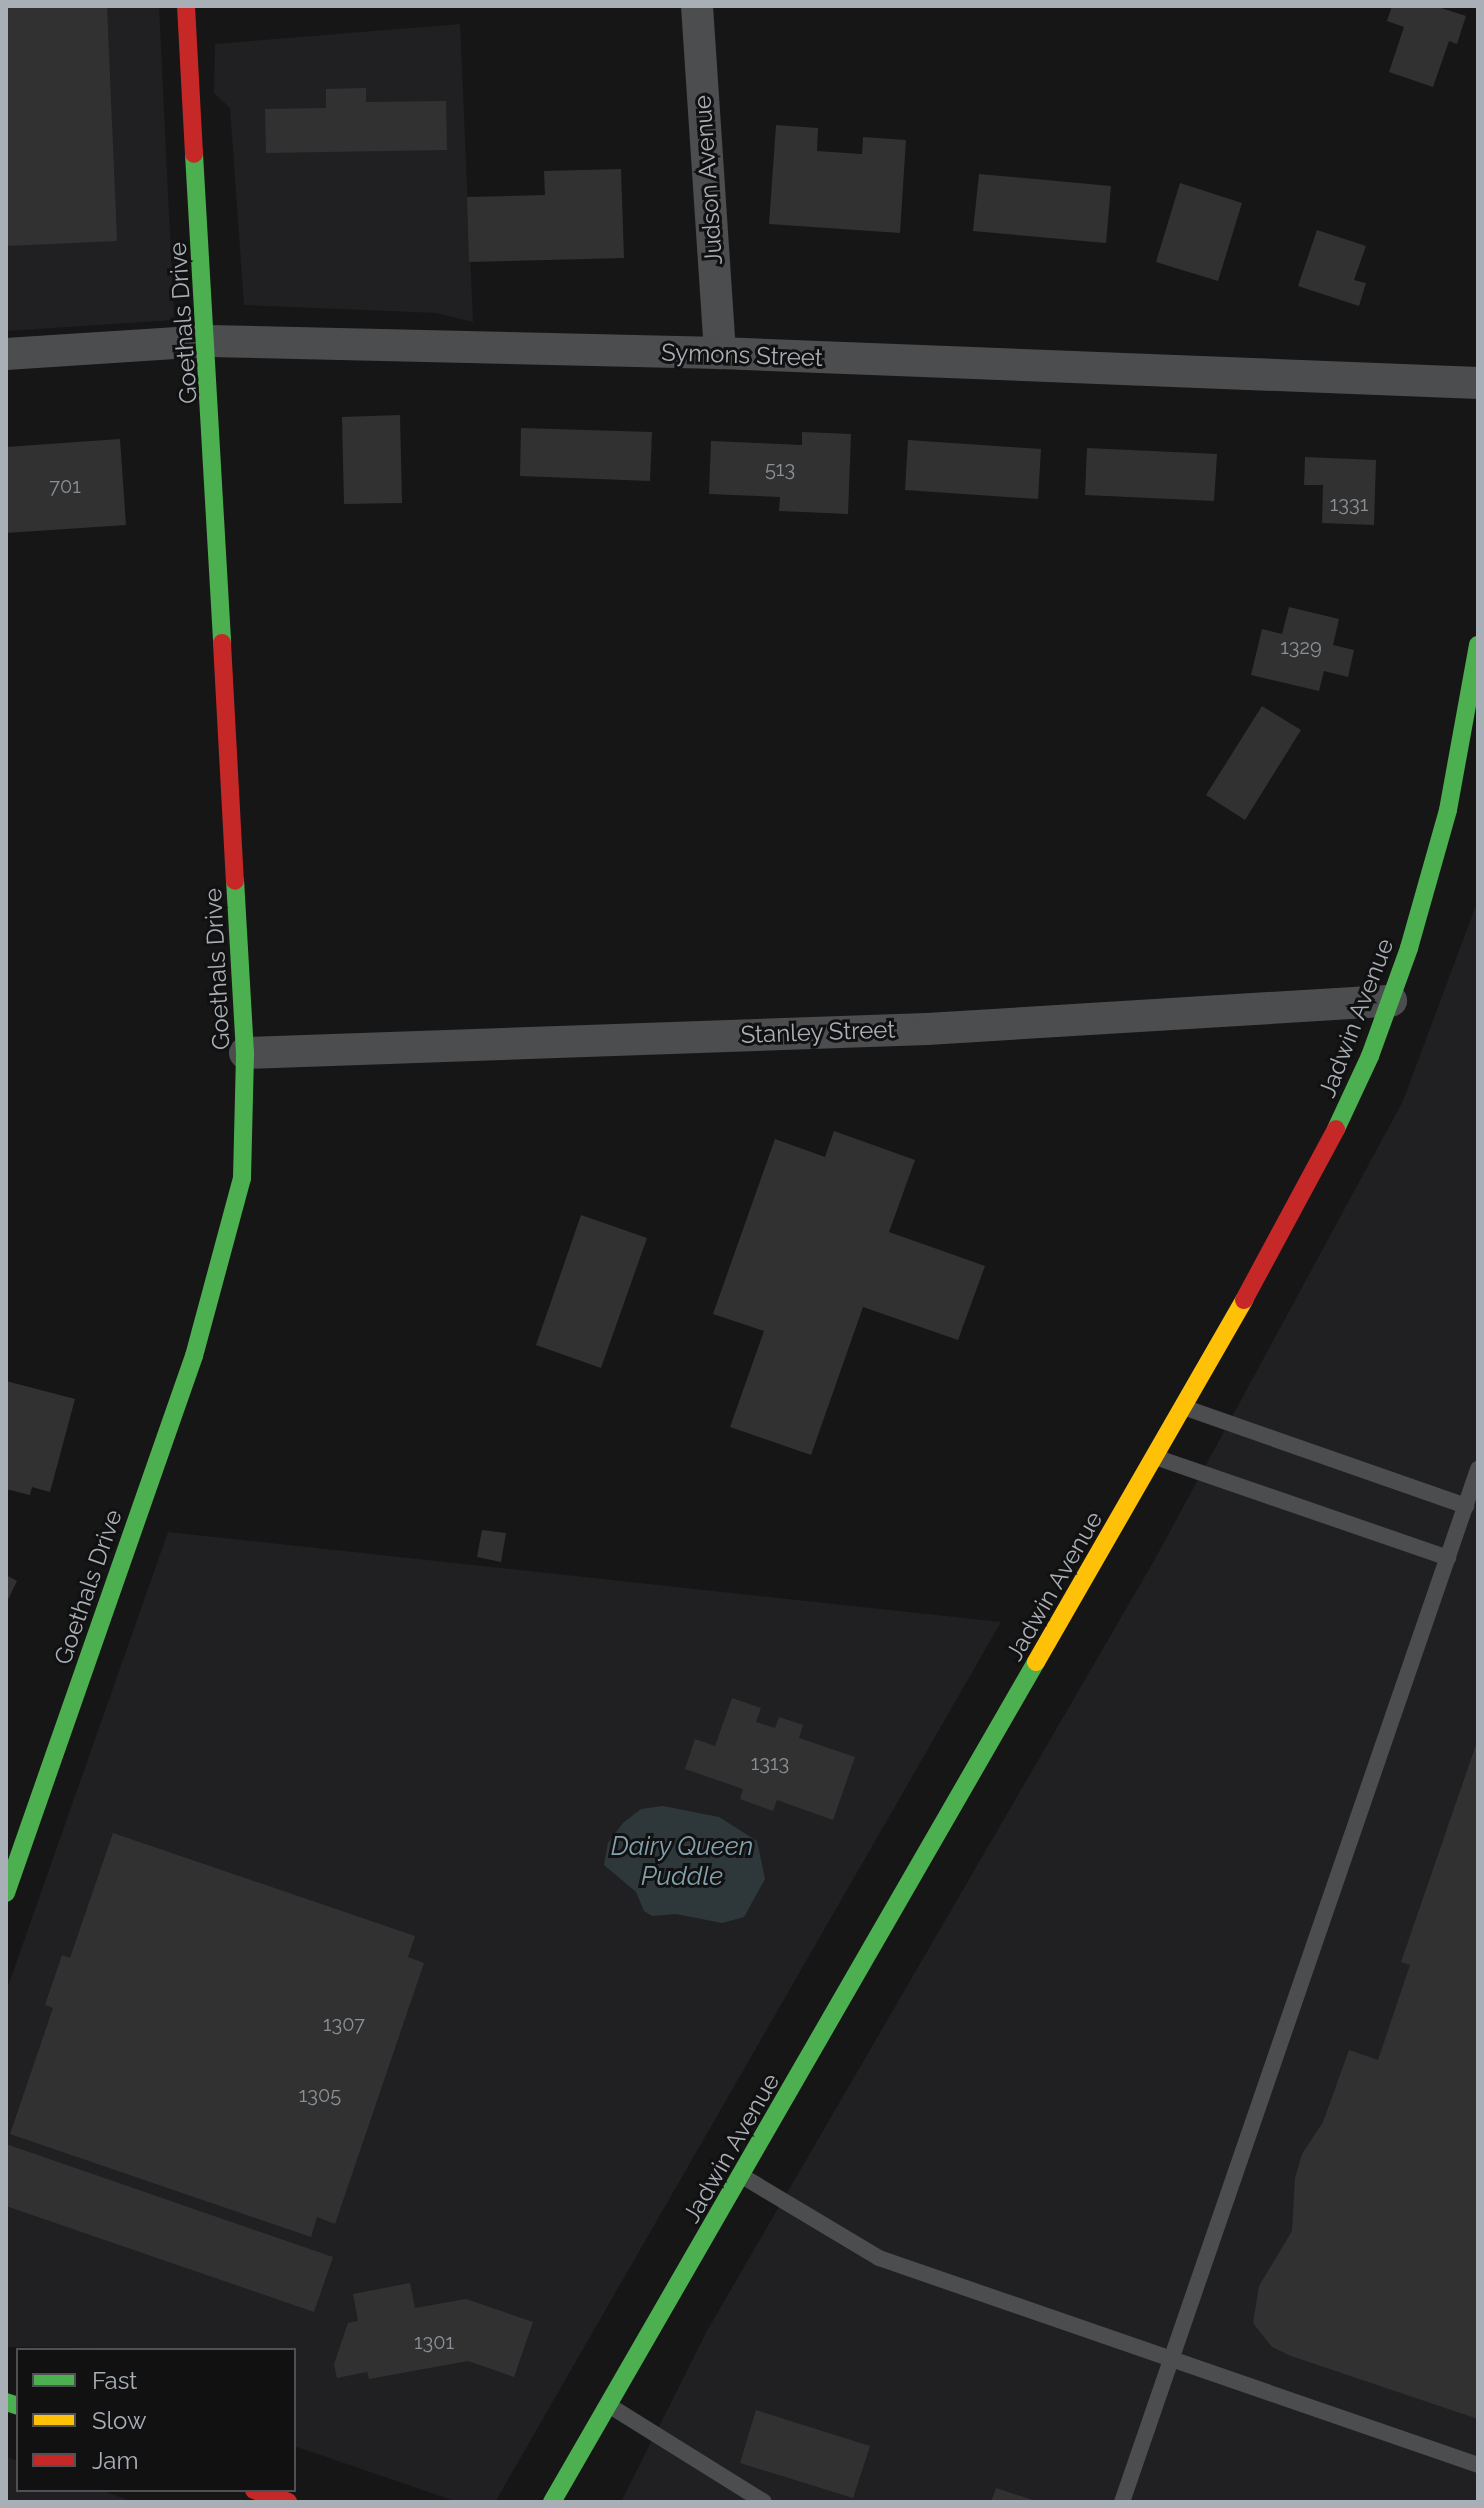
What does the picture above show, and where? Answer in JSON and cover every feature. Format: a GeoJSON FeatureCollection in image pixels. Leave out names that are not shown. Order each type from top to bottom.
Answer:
{"type":"FeatureCollection","features":[{"type":"Feature","properties":{"kind":"main road","name":"Goethals Drive"},"geometry":{"type":"LineString","coordinates":[[6,1893],[221,1273],[242,1178],[245,1053],[209,341],[186,6]]}},
{"type":"Feature","properties":{"kind":"main road","name":"Jadwin Avenue"},"geometry":{"type":"LineString","coordinates":[[552,2502],[1186,1408],[1309,1188],[1391,1001],[1448,810],[1478,645]]}},
{"type":"Feature","properties":{"kind":"main road"},"geometry":{"type":"LineString","coordinates":[[260,2492],[288,2502]]}},
{"type":"Feature","properties":{"kind":"street","name":"Judson Avenue"},"geometry":{"type":"LineString","coordinates":[[697,6],[720,353]]}},
{"type":"Feature","properties":{"kind":"street","name":"Symons Street"},"geometry":{"type":"LineString","coordinates":[[6,354],[209,341],[720,353],[1478,383]]}},
{"type":"Feature","properties":{"kind":"street","name":"Stanley Street"},"geometry":{"type":"LineString","coordinates":[[245,1053],[927,1029],[1391,1001]]}},
{"type":"Feature","properties":{"kind":"lane"},"geometry":{"type":"LineString","coordinates":[[1186,1408],[1466,1506]]}},
{"type":"Feature","properties":{"kind":"lane"},"geometry":{"type":"LineString","coordinates":[[1157,1457],[1448,1558]]}},
{"type":"Feature","properties":{"kind":"lane"},"geometry":{"type":"LineString","coordinates":[[1122,2502],[1478,1469]]}},
{"type":"Feature","properties":{"kind":"lane"},"geometry":{"type":"LineString","coordinates":[[742,2176],[879,2258],[1478,2465]]}},
{"type":"Feature","properties":{"kind":"lane"},"geometry":{"type":"LineString","coordinates":[[610,2406],[764,2502]]}},
{"type":"Feature","properties":{"kind":"shaded area"},"geometry":{"type":"Polygon","coordinates":[[[6,6],[159,6],[174,320],[6,331],[6,6]]]}},
{"type":"Feature","properties":{"kind":"shaded area"},"geometry":{"type":"Polygon","coordinates":[[[460,24],[473,322],[437,313],[244,305],[230,108],[214,93],[215,44],[460,24]]]}},
{"type":"Feature","properties":{"kind":"shaded area"},"geometry":{"type":"Polygon","coordinates":[[[1478,900],[1478,2502],[621,2502],[708,2329],[1155,1559],[1403,1101],[1478,900]]]}},
{"type":"Feature","properties":{"kind":"shaded area"},"geometry":{"type":"Polygon","coordinates":[[[168,1532],[1001,1622],[495,2502],[458,2502],[296,2447],[296,2348],[6,2347],[6,1992],[168,1532]]]}},
{"type":"Feature","properties":{"kind":"shaded area"},"geometry":{"type":"Polygon","coordinates":[[[6,2457],[16,2460],[16,2492],[106,2492],[134,2502],[6,2502],[6,2457]]]}},
{"type":"Feature","properties":{"kind":"water","name":"Dairy Queen Puddle"},"geometry":{"type":"Polygon","coordinates":[[[663,1806],[719,1817],[757,1841],[765,1879],[744,1917],[722,1923],[676,1914],[652,1916],[644,1911],[636,1892],[604,1865],[608,1843],[623,1823],[641,1809],[663,1806]]]}},
{"type":"Feature","properties":{"kind":"building"},"geometry":{"type":"Polygon","coordinates":[[[6,6],[107,6],[117,241],[6,246],[6,6]]]}},
{"type":"Feature","properties":{"kind":"building"},"geometry":{"type":"Polygon","coordinates":[[[1392,6],[1435,6],[1466,16],[1457,44],[1449,41],[1433,87],[1389,72],[1404,27],[1387,21],[1392,6]]]}},
{"type":"Feature","properties":{"kind":"building"},"geometry":{"type":"Polygon","coordinates":[[[366,88],[366,102],[446,101],[447,150],[266,153],[265,109],[326,108],[326,89],[366,88]]]}},
{"type":"Feature","properties":{"kind":"building"},"geometry":{"type":"Polygon","coordinates":[[[776,125],[818,128],[817,151],[862,154],[863,137],[906,140],[900,233],[769,224],[776,125]]]}},
{"type":"Feature","properties":{"kind":"building"},"geometry":{"type":"Polygon","coordinates":[[[621,169],[624,258],[469,262],[467,197],[545,195],[544,171],[621,169]]]}},
{"type":"Feature","properties":{"kind":"building"},"geometry":{"type":"Polygon","coordinates":[[[979,174],[1111,186],[1106,243],[973,231],[979,174]]]}},
{"type":"Feature","properties":{"kind":"building"},"geometry":{"type":"Polygon","coordinates":[[[1180,183],[1242,203],[1218,281],[1156,262],[1180,183]]]}},
{"type":"Feature","properties":{"kind":"building"},"geometry":{"type":"Polygon","coordinates":[[[1317,230],[1366,246],[1354,280],[1366,283],[1359,306],[1298,286],[1317,230]]]}},
{"type":"Feature","properties":{"kind":"building"},"geometry":{"type":"Polygon","coordinates":[[[400,415],[402,503],[344,504],[342,417],[400,415]]]}},
{"type":"Feature","properties":{"kind":"building"},"geometry":{"type":"Polygon","coordinates":[[[521,428],[652,432],[650,481],[520,476],[521,428]]]}},
{"type":"Feature","properties":{"kind":"building"},"geometry":{"type":"Polygon","coordinates":[[[802,432],[851,434],[848,514],[779,511],[780,497],[709,494],[711,441],[802,445],[802,432]]]}},
{"type":"Feature","properties":{"kind":"building"},"geometry":{"type":"Polygon","coordinates":[[[120,439],[126,525],[6,533],[6,447],[120,439]]]}},
{"type":"Feature","properties":{"kind":"building"},"geometry":{"type":"Polygon","coordinates":[[[908,440],[1041,449],[1038,499],[905,490],[908,440]]]}},
{"type":"Feature","properties":{"kind":"building"},"geometry":{"type":"Polygon","coordinates":[[[1087,448],[1217,454],[1214,501],[1085,495],[1087,448]]]}},
{"type":"Feature","properties":{"kind":"building"},"geometry":{"type":"Polygon","coordinates":[[[1305,457],[1376,460],[1374,525],[1322,523],[1323,485],[1304,485],[1305,457]]]}},
{"type":"Feature","properties":{"kind":"building"},"geometry":{"type":"Polygon","coordinates":[[[1289,607],[1339,619],[1333,645],[1354,650],[1348,677],[1324,671],[1319,691],[1251,675],[1262,629],[1282,634],[1289,607]]]}},
{"type":"Feature","properties":{"kind":"building"},"geometry":{"type":"Polygon","coordinates":[[[1262,706],[1301,730],[1245,820],[1206,795],[1262,706]]]}},
{"type":"Feature","properties":{"kind":"building"},"geometry":{"type":"Polygon","coordinates":[[[834,1131],[915,1160],[889,1232],[985,1266],[958,1340],[863,1307],[811,1455],[730,1427],[764,1331],[713,1314],[775,1139],[825,1157],[834,1131]]]}},
{"type":"Feature","properties":{"kind":"building"},"geometry":{"type":"Polygon","coordinates":[[[581,1215],[647,1238],[601,1368],[536,1345],[581,1215]]]}},
{"type":"Feature","properties":{"kind":"building"},"geometry":{"type":"Polygon","coordinates":[[[6,1381],[75,1399],[50,1492],[32,1487],[30,1495],[6,1489],[6,1381]]]}},
{"type":"Feature","properties":{"kind":"building"},"geometry":{"type":"Polygon","coordinates":[[[482,1530],[506,1533],[501,1562],[477,1557],[482,1530]]]}},
{"type":"Feature","properties":{"kind":"building"},"geometry":{"type":"Polygon","coordinates":[[[6,1575],[17,1581],[6,1604],[6,1575]]]}},
{"type":"Feature","properties":{"kind":"building"},"geometry":{"type":"Polygon","coordinates":[[[732,1698],[761,1708],[756,1722],[775,1728],[779,1717],[803,1725],[799,1738],[855,1757],[833,1820],[777,1800],[773,1811],[740,1799],[743,1789],[685,1769],[695,1739],[715,1746],[732,1698]]]}},
{"type":"Feature","properties":{"kind":"building"},"geometry":{"type":"Polygon","coordinates":[[[1478,1739],[1478,2419],[1291,2356],[1272,2347],[1253,2323],[1259,2286],[1292,2231],[1295,2178],[1302,2154],[1323,2122],[1349,2050],[1378,2060],[1410,1965],[1401,1962],[1478,1739]]]}},
{"type":"Feature","properties":{"kind":"building"},"geometry":{"type":"Polygon","coordinates":[[[113,1833],[415,1936],[408,1957],[424,1963],[335,2224],[317,2217],[311,2237],[10,2134],[53,2008],[45,2005],[62,1955],[70,1958],[113,1833]]]}},
{"type":"Feature","properties":{"kind":"building"},"geometry":{"type":"Polygon","coordinates":[[[6,2144],[333,2257],[314,2312],[6,2206],[6,2144]]]}},
{"type":"Feature","properties":{"kind":"building"},"geometry":{"type":"Polygon","coordinates":[[[410,2283],[415,2308],[466,2299],[533,2322],[514,2377],[468,2361],[369,2379],[367,2372],[337,2378],[334,2364],[348,2323],[358,2321],[353,2294],[410,2283]]]}},
{"type":"Feature","properties":{"kind":"building"},"geometry":{"type":"Polygon","coordinates":[[[756,2410],[870,2446],[853,2498],[740,2463],[756,2410]]]}},
{"type":"Feature","properties":{"kind":"building"},"geometry":{"type":"Polygon","coordinates":[[[996,2488],[1033,2500],[1033,2502],[991,2502],[996,2488]]]}},
{"type":"Feature","properties":{"kind":"traffic: fast"},"geometry":{"type":"LineString","coordinates":[[194,154],[222,643]]}},
{"type":"Feature","properties":{"kind":"traffic: fast"},"geometry":{"type":"LineString","coordinates":[[1336,1129],[1370,1056],[1409,948],[1448,810],[1478,645]]}},
{"type":"Feature","properties":{"kind":"traffic: fast"},"geometry":{"type":"LineString","coordinates":[[6,1893],[194,1356],[242,1178],[245,1053],[235,881]]}},
{"type":"Feature","properties":{"kind":"traffic: fast"},"geometry":{"type":"LineString","coordinates":[[552,2502],[1036,1662]]}},
{"type":"Feature","properties":{"kind":"traffic: fast"},"geometry":{"type":"LineString","coordinates":[[6,2402],[16,2405]]}},
{"type":"Feature","properties":{"kind":"traffic: slow"},"geometry":{"type":"LineString","coordinates":[[1036,1662],[1244,1300]]}},
{"type":"Feature","properties":{"kind":"traffic: jam"},"geometry":{"type":"LineString","coordinates":[[186,6],[194,154]]}},
{"type":"Feature","properties":{"kind":"traffic: jam"},"geometry":{"type":"LineString","coordinates":[[222,643],[235,881]]}},
{"type":"Feature","properties":{"kind":"traffic: jam"},"geometry":{"type":"LineString","coordinates":[[1244,1300],[1336,1129]]}},
{"type":"Feature","properties":{"kind":"traffic: jam"},"geometry":{"type":"LineString","coordinates":[[260,2492],[288,2502]]}}]}
